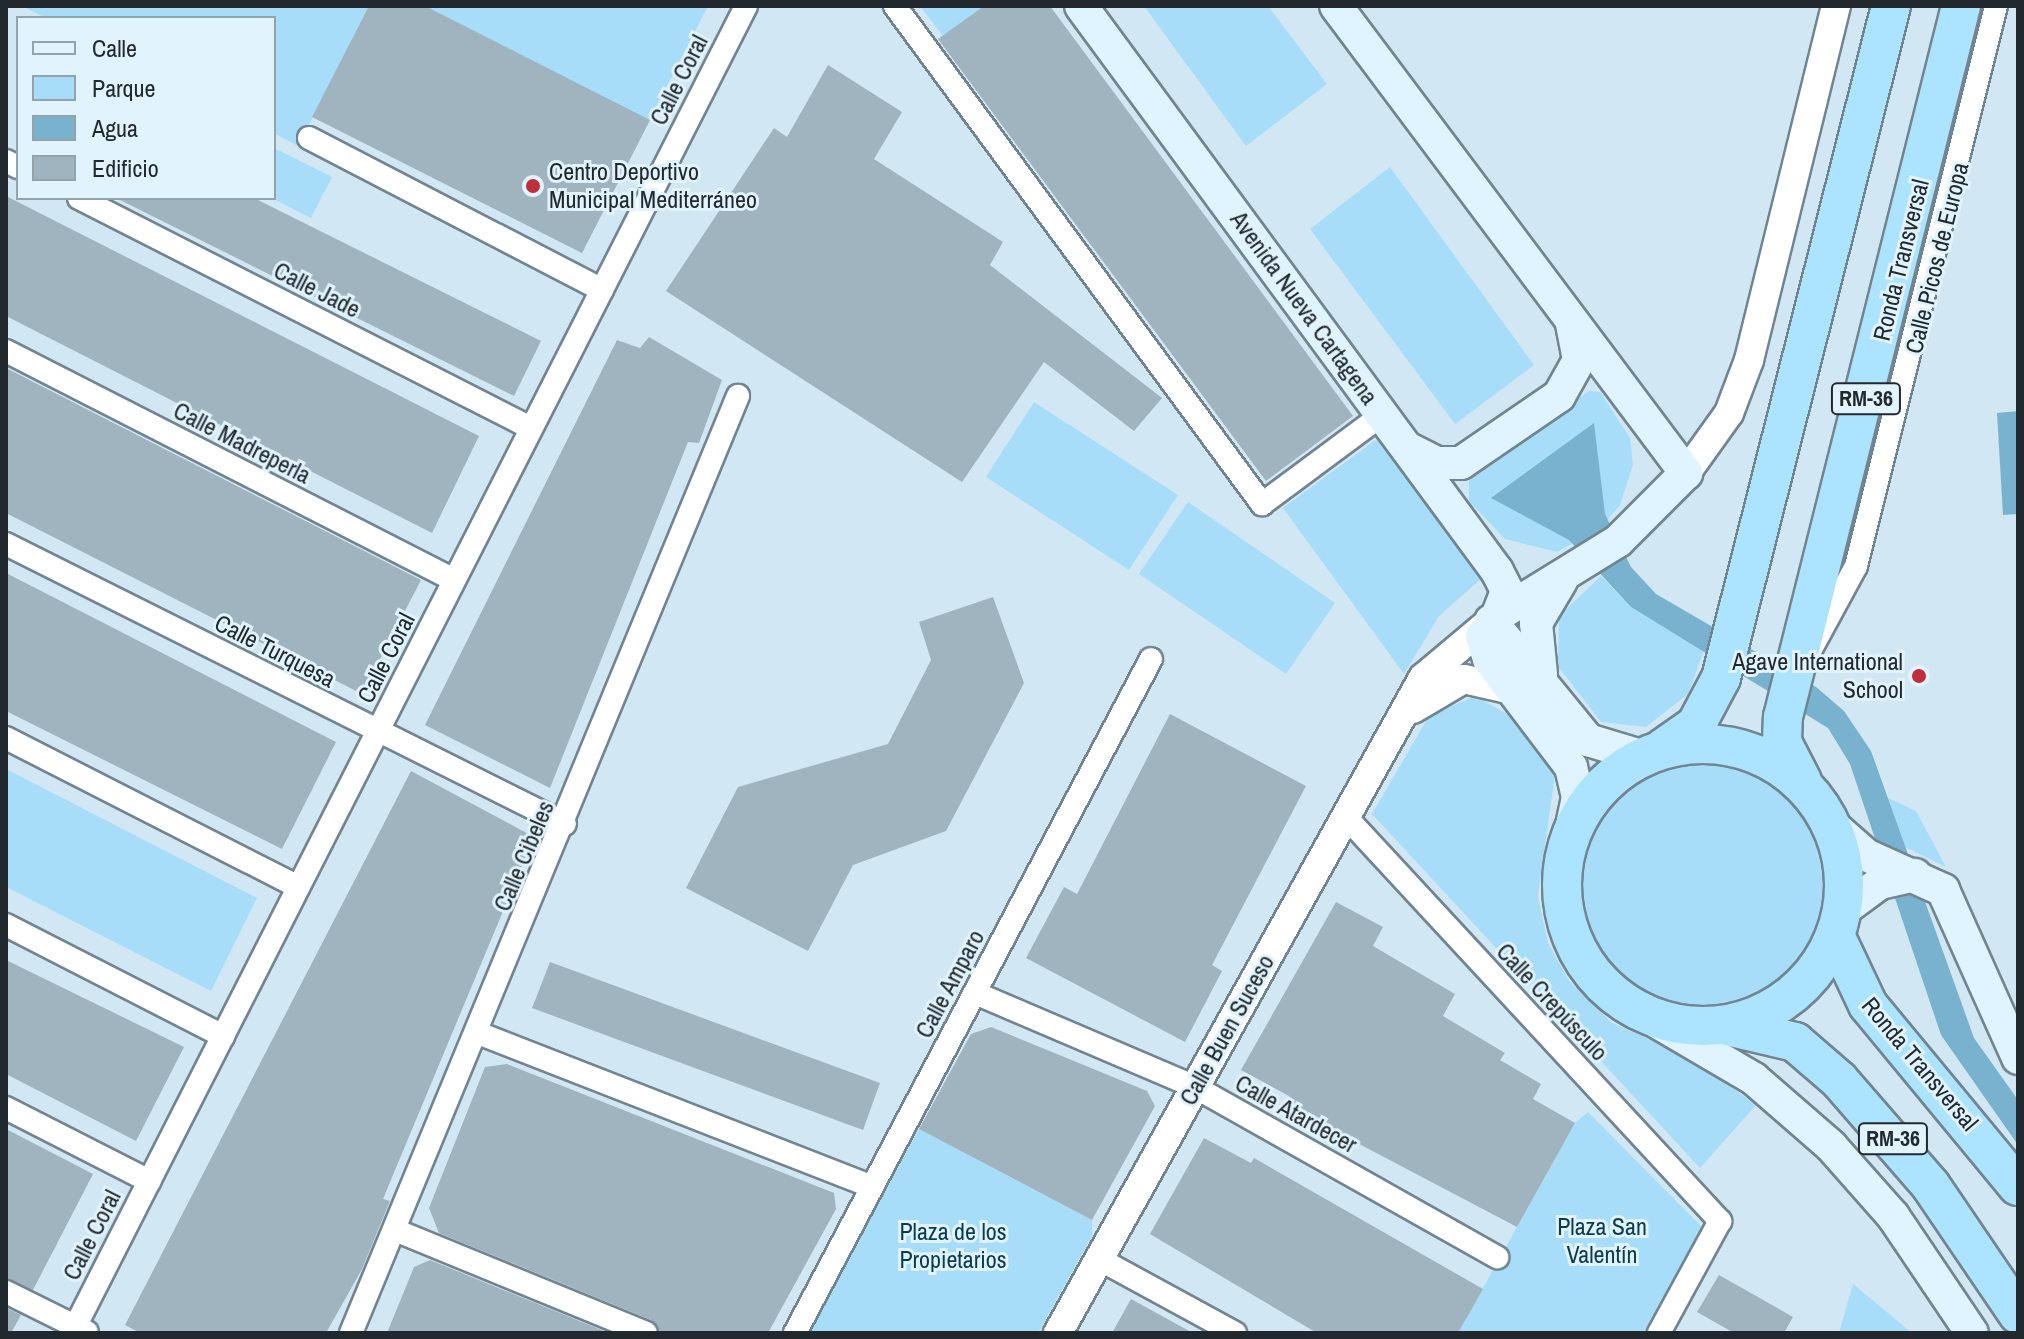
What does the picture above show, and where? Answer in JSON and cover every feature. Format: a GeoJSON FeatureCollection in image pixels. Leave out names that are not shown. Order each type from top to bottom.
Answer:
{"type":"FeatureCollection","features":[{"type":"Feature","properties":{"kind":"highway","name":"RM-36"},"geometry":{"type":"LineString","coordinates":[[1891,6],[1721,678],[1696,725],[1605,783],[1569,840],[1562,894],[1570,934],[1599,981],[1640,1012],[1684,1025],[1720,1025],[1788,1039],[1839,1080],[1950,1210],[2018,1314]]}},
{"type":"Feature","properties":{"kind":"highway","name":"Ronda Transversal"},"geometry":{"type":"LineString","coordinates":[[1806,786],[1782,742],[1792,681],[1961,6]]}},
{"type":"Feature","properties":{"kind":"highway","name":"RM-36"},"geometry":{"type":"LineString","coordinates":[[1648,754],[1699,743],[1737,747],[1774,762],[1806,786],[1832,825],[1845,874],[1839,923],[1821,963],[1786,1000],[1720,1025]]}},
{"type":"Feature","properties":{"kind":"highway","name":"Ronda Transversal"},"geometry":{"type":"LineString","coordinates":[[1839,923],[1863,998],[2018,1186]]}},
{"type":"Feature","properties":{"kind":"main road","name":"Avenida Nueva Cartagena"},"geometry":{"type":"LineString","coordinates":[[1081,6],[1503,581],[1507,600],[1495,618],[1484,652],[1516,691]]}},
{"type":"Feature","properties":{"kind":"main road"},"geometry":{"type":"LineString","coordinates":[[1336,6],[1686,473],[1633,528],[1572,571],[1495,618],[1548,689],[1597,746],[1648,754]]}},
{"type":"Feature","properties":{"kind":"main road"},"geometry":{"type":"LineString","coordinates":[[1406,447],[1436,463],[1461,463],[1559,396],[1579,360],[1571,323]]}},
{"type":"Feature","properties":{"kind":"main road"},"geometry":{"type":"LineString","coordinates":[[1548,689],[1535,655],[1536,623],[1572,571]]}},
{"type":"Feature","properties":{"kind":"main road"},"geometry":{"type":"LineString","coordinates":[[1516,691],[1571,767],[1578,797],[1569,840]]}},
{"type":"Feature","properties":{"kind":"main road"},"geometry":{"type":"LineString","coordinates":[[1832,825],[1866,855],[1915,875],[1949,898],[1988,1004],[2018,1058]]}},
{"type":"Feature","properties":{"kind":"main road"},"geometry":{"type":"LineString","coordinates":[[1839,923],[1880,883],[1915,875]]}},
{"type":"Feature","properties":{"kind":"main road"},"geometry":{"type":"LineString","coordinates":[[1640,1012],[1754,1079],[1831,1146],[1902,1227],[1972,1333]]}},
{"type":"Feature","properties":{"kind":"street","name":"Calle Coral"},"geometry":{"type":"LineString","coordinates":[[79,1331],[149,1181],[746,6]]}},
{"type":"Feature","properties":{"kind":"street"},"geometry":{"type":"LineString","coordinates":[[895,6],[1262,504],[1382,415]]}},
{"type":"Feature","properties":{"kind":"street"},"geometry":{"type":"LineString","coordinates":[[1686,473],[1729,413],[1749,360],[1836,6]]}},
{"type":"Feature","properties":{"kind":"street","name":"Calle Picos de Europa"},"geometry":{"type":"LineString","coordinates":[[1792,681],[1856,566],[1996,6]]}},
{"type":"Feature","properties":{"kind":"street"},"geometry":{"type":"LineString","coordinates":[[309,138],[602,290]]}},
{"type":"Feature","properties":{"kind":"street","name":"Calle Jade"},"geometry":{"type":"LineString","coordinates":[[83,200],[531,428]]}},
{"type":"Feature","properties":{"kind":"street","name":"Calle Madreperla"},"geometry":{"type":"LineString","coordinates":[[6,351],[454,580]]}},
{"type":"Feature","properties":{"kind":"street","name":"Calle Cibeles"},"geometry":{"type":"LineString","coordinates":[[351,1333],[565,824],[738,396]]}},
{"type":"Feature","properties":{"kind":"street","name":"Calle Turquesa"},"geometry":{"type":"LineString","coordinates":[[6,544],[565,824]]}},
{"type":"Feature","properties":{"kind":"street","name":"Calle Buen Suceso"},"geometry":{"type":"LineString","coordinates":[[1058,1333],[1431,666],[1495,618]]}},
{"type":"Feature","properties":{"kind":"street","name":"Calle Amparo"},"geometry":{"type":"LineString","coordinates":[[795,1333],[1151,659]]}},
{"type":"Feature","properties":{"kind":"street"},"geometry":{"type":"LineString","coordinates":[[1396,727],[1434,690],[1464,679],[1516,691]]}},
{"type":"Feature","properties":{"kind":"street"},"geometry":{"type":"LineString","coordinates":[[6,738],[298,887]]}},
{"type":"Feature","properties":{"kind":"street","name":"Calle Crepúsculo"},"geometry":{"type":"LineString","coordinates":[[1346,817],[1720,1221],[1659,1333]]}},
{"type":"Feature","properties":{"kind":"street"},"geometry":{"type":"LineString","coordinates":[[6,925],[223,1036]]}},
{"type":"Feature","properties":{"kind":"street","name":"Calle Atardecer"},"geometry":{"type":"LineString","coordinates":[[975,993],[1195,1087],[1497,1257]]}},
{"type":"Feature","properties":{"kind":"street"},"geometry":{"type":"LineString","coordinates":[[478,1033],[872,1187]]}},
{"type":"Feature","properties":{"kind":"street"},"geometry":{"type":"LineString","coordinates":[[6,1108],[149,1181]]}},
{"type":"Feature","properties":{"kind":"street"},"geometry":{"type":"LineString","coordinates":[[395,1230],[646,1333]]}},
{"type":"Feature","properties":{"kind":"street"},"geometry":{"type":"LineString","coordinates":[[1099,1259],[1235,1333]]}},
{"type":"Feature","properties":{"kind":"street"},"geometry":{"type":"LineString","coordinates":[[6,1292],[79,1331]]}},
{"type":"Feature","properties":{"kind":"green space","name":"Centro Deportivo Municipal Mediterráneo"},"geometry":{"type":"Polygon","coordinates":[[[22,6],[708,6],[582,253],[313,117],[298,146],[276,134],[276,16],[42,16],[22,6]]]}},
{"type":"Feature","properties":{"kind":"green space"},"geometry":{"type":"Polygon","coordinates":[[[920,6],[984,6],[943,36],[920,6]]]}},
{"type":"Feature","properties":{"kind":"green space"},"geometry":{"type":"Polygon","coordinates":[[[1144,6],[1268,6],[1327,84],[1246,146],[1144,6]]]}},
{"type":"Feature","properties":{"kind":"green space"},"geometry":{"type":"Polygon","coordinates":[[[276,149],[332,177],[311,218],[276,200],[276,149]]]}},
{"type":"Feature","properties":{"kind":"green space"},"geometry":{"type":"Polygon","coordinates":[[[1390,167],[1534,365],[1455,424],[1310,229],[1390,167]]]}},
{"type":"Feature","properties":{"kind":"green space"},"geometry":{"type":"Polygon","coordinates":[[[1589,391],[1600,392],[1630,438],[1633,465],[1620,505],[1600,528],[1557,552],[1505,539],[1469,501],[1469,478],[1589,391]]]}},
{"type":"Feature","properties":{"kind":"green space"},"geometry":{"type":"Polygon","coordinates":[[[1034,402],[1178,495],[1129,570],[986,477],[1034,402]]]}},
{"type":"Feature","properties":{"kind":"green space"},"geometry":{"type":"Polygon","coordinates":[[[1378,438],[1481,579],[1439,616],[1404,674],[1283,508],[1378,438]]]}},
{"type":"Feature","properties":{"kind":"green space"},"geometry":{"type":"Polygon","coordinates":[[[1188,502],[1335,603],[1286,674],[1139,574],[1188,502]]]}},
{"type":"Feature","properties":{"kind":"green space"},"geometry":{"type":"Polygon","coordinates":[[[1601,576],[1631,607],[1704,651],[1688,694],[1646,727],[1601,722],[1558,666],[1559,616],[1601,576]]]}},
{"type":"Feature","properties":{"kind":"green space"},"geometry":{"type":"Polygon","coordinates":[[[1475,696],[1520,721],[1555,775],[1538,896],[1548,943],[1569,981],[1612,1023],[1689,1056],[1756,1105],[1700,1168],[1372,814],[1429,716],[1475,696]]]}},
{"type":"Feature","properties":{"kind":"green space"},"geometry":{"type":"Polygon","coordinates":[[[1703,744],[1731,747],[1757,755],[1803,785],[1833,831],[1841,857],[1844,885],[1841,913],[1833,939],[1803,985],[1757,1015],[1731,1023],[1703,1026],[1675,1023],[1649,1015],[1603,985],[1573,939],[1565,913],[1562,885],[1565,857],[1573,831],[1603,785],[1649,755],[1675,747],[1703,744]]]}},
{"type":"Feature","properties":{"kind":"green space"},"geometry":{"type":"Polygon","coordinates":[[[6,769],[257,898],[211,991],[6,887],[6,769]]]}},
{"type":"Feature","properties":{"kind":"green space"},"geometry":{"type":"Polygon","coordinates":[[[1886,797],[1916,811],[1946,867],[1903,846],[1886,797]]]}},
{"type":"Feature","properties":{"kind":"green space","name":"Plaza San Valentín"},"geometry":{"type":"Polygon","coordinates":[[[1588,1112],[1702,1227],[1643,1333],[1458,1333],[1575,1123],[1588,1112]]]}},
{"type":"Feature","properties":{"kind":"green space","name":"Plaza de los Propietarios"},"geometry":{"type":"Polygon","coordinates":[[[919,1129],[1092,1220],[1092,1236],[1038,1333],[808,1333],[919,1129]]]}},
{"type":"Feature","properties":{"kind":"green space"},"geometry":{"type":"Polygon","coordinates":[[[1853,1284],[1912,1333],[1839,1333],[1853,1284]]]}},
{"type":"Feature","properties":{"kind":"water"},"geometry":{"type":"Polygon","coordinates":[[[2018,411],[2018,514],[2003,515],[1997,413],[2018,411]]]}},
{"type":"Feature","properties":{"kind":"water"},"geometry":{"type":"Polygon","coordinates":[[[1594,423],[1605,514],[1631,567],[1656,594],[1816,687],[1844,711],[1871,751],[1974,1038],[2018,1100],[2018,1145],[1941,1035],[1850,764],[1828,728],[1631,607],[1569,540],[1491,498],[1594,423]]]}},
{"type":"Feature","properties":{"kind":"building","name":"Centro Deportivo Municipal Mediterráneo"},"geometry":{"type":"Polygon","coordinates":[[[369,6],[425,6],[650,120],[582,253],[312,117],[369,6]]]}},
{"type":"Feature","properties":{"kind":"building"},"geometry":{"type":"Polygon","coordinates":[[[984,6],[1050,6],[1353,416],[1266,481],[938,39],[984,6]]]}},
{"type":"Feature","properties":{"kind":"building"},"geometry":{"type":"Polygon","coordinates":[[[828,65],[902,112],[874,159],[1003,242],[990,265],[1162,398],[1134,431],[1044,362],[962,482],[666,291],[774,128],[787,137],[828,65]]]}},
{"type":"Feature","properties":{"kind":"building"},"geometry":{"type":"Polygon","coordinates":[[[6,196],[479,436],[432,533],[6,316],[6,196]]]}},
{"type":"Feature","properties":{"kind":"building"},"geometry":{"type":"Polygon","coordinates":[[[120,200],[258,200],[541,341],[514,396],[120,200]]]}},
{"type":"Feature","properties":{"kind":"building"},"geometry":{"type":"Polygon","coordinates":[[[649,337],[722,380],[699,443],[688,442],[550,788],[425,725],[617,340],[640,348],[649,337]]]}},
{"type":"Feature","properties":{"kind":"building"},"geometry":{"type":"Polygon","coordinates":[[[6,368],[421,580],[362,694],[6,513],[6,368]]]}},
{"type":"Feature","properties":{"kind":"building"},"geometry":{"type":"Polygon","coordinates":[[[6,573],[336,742],[282,849],[6,711],[6,573]]]}},
{"type":"Feature","properties":{"kind":"building"},"geometry":{"type":"Polygon","coordinates":[[[993,597],[1024,683],[946,831],[853,865],[808,951],[686,888],[738,787],[888,744],[931,660],[919,622],[993,597]]]}},
{"type":"Feature","properties":{"kind":"building"},"geometry":{"type":"Polygon","coordinates":[[[1170,714],[1306,786],[1212,965],[1222,971],[1185,1042],[1026,958],[1064,887],[1077,894],[1170,714]]]}},
{"type":"Feature","properties":{"kind":"building"},"geometry":{"type":"Polygon","coordinates":[[[411,771],[534,837],[383,1199],[390,1201],[362,1269],[326,1333],[140,1333],[125,1325],[411,771]]]}},
{"type":"Feature","properties":{"kind":"building"},"geometry":{"type":"Polygon","coordinates":[[[1336,902],[1383,927],[1373,946],[1455,994],[1443,1016],[1505,1053],[1500,1060],[1541,1084],[1533,1099],[1575,1123],[1517,1227],[1285,1105],[1289,1096],[1241,1070],[1336,902]]]}},
{"type":"Feature","properties":{"kind":"building"},"geometry":{"type":"Polygon","coordinates":[[[6,960],[184,1047],[136,1141],[6,1074],[6,960]]]}},
{"type":"Feature","properties":{"kind":"building"},"geometry":{"type":"Polygon","coordinates":[[[550,962],[880,1083],[863,1130],[532,1008],[550,962]]]}},
{"type":"Feature","properties":{"kind":"building"},"geometry":{"type":"Polygon","coordinates":[[[991,1027],[1147,1091],[1155,1106],[1092,1220],[919,1129],[971,1034],[991,1027]]]}},
{"type":"Feature","properties":{"kind":"building"},"geometry":{"type":"Polygon","coordinates":[[[507,1064],[834,1193],[836,1209],[768,1333],[660,1333],[651,1320],[439,1233],[429,1208],[485,1067],[507,1064]]]}},
{"type":"Feature","properties":{"kind":"building"},"geometry":{"type":"Polygon","coordinates":[[[6,1129],[93,1174],[33,1290],[6,1278],[6,1129]]]}},
{"type":"Feature","properties":{"kind":"building"},"geometry":{"type":"Polygon","coordinates":[[[1204,1138],[1251,1163],[1254,1158],[1483,1289],[1458,1333],[1317,1333],[1150,1234],[1204,1138]]]}},
{"type":"Feature","properties":{"kind":"building"},"geometry":{"type":"Polygon","coordinates":[[[430,1260],[609,1333],[387,1333],[414,1267],[430,1260]]]}},
{"type":"Feature","properties":{"kind":"building"},"geometry":{"type":"Polygon","coordinates":[[[1719,1275],[1793,1317],[1784,1333],[1734,1333],[1697,1312],[1719,1275]]]}},
{"type":"Feature","properties":{"kind":"building"},"geometry":{"type":"Polygon","coordinates":[[[1131,1299],[1193,1333],[1112,1333],[1131,1299]]]}},
{"type":"Feature","properties":{"kind":"building"},"geometry":{"type":"Polygon","coordinates":[[[6,1308],[21,1315],[11,1333],[6,1333],[6,1308]]]}},
{"type":"Feature","properties":{"kind":"place","name":"Centro Deportivo Municipal Mediterráneo"},"geometry":{"type":"Point","coordinates":[533,186]}},
{"type":"Feature","properties":{"kind":"place","name":"Agave International School"},"geometry":{"type":"Point","coordinates":[1919,676]}}]}
